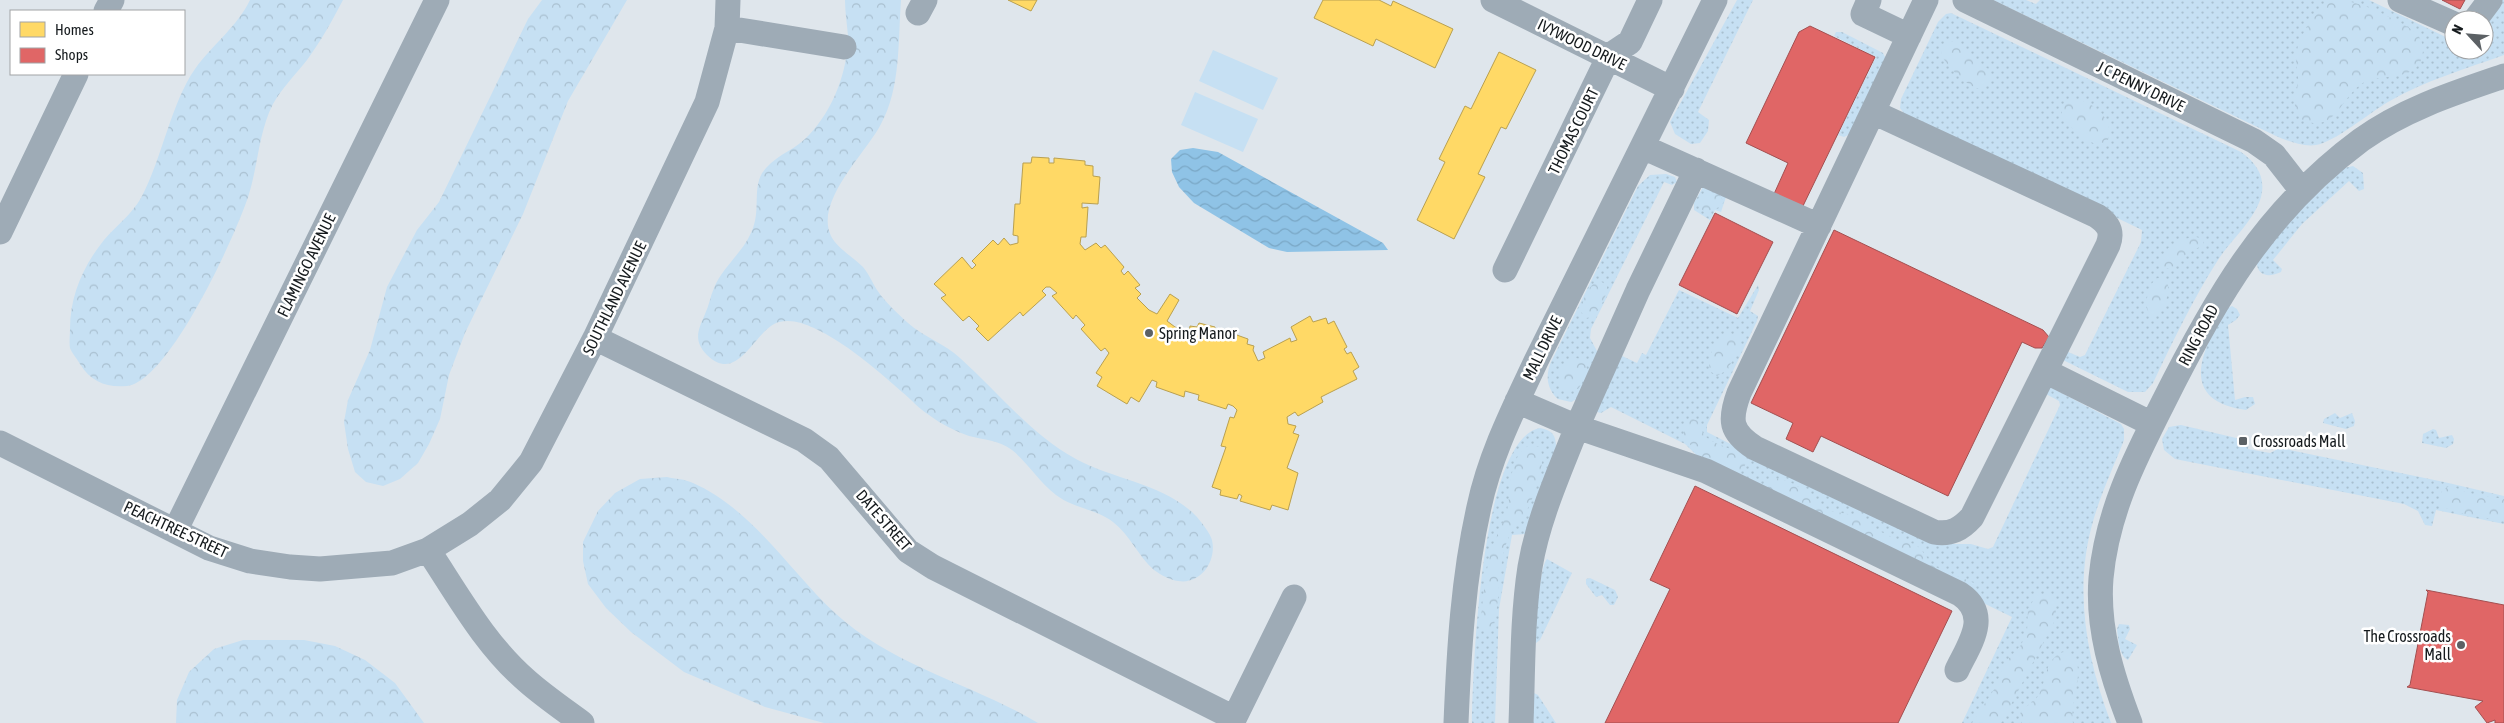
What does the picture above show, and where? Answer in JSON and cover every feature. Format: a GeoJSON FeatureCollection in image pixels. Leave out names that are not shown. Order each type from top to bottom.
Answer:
{"type":"FeatureCollection","features":[{"type":"Feature","properties":{"kind":"street","name":"FLAMINGO AVENUE"},"geometry":{"type":"LineString","coordinates":[[175,531],[437,0]]}},
{"type":"Feature","properties":{"kind":"street","name":"SOUTHLAND AVENUE"},"geometry":{"type":"LineString","coordinates":[[428,550],[470,524],[500,500],[531,462],[595,338],[707,102],[727,28],[728,0]]}},
{"type":"Feature","properties":{"kind":"street","name":"IVYWOOD DRIVE"},"geometry":{"type":"LineString","coordinates":[[1493,0],[1672,89]]}},
{"type":"Feature","properties":{"kind":"street"},"geometry":{"type":"LineString","coordinates":[[1608,56],[1630,42],[1650,0]]}},
{"type":"Feature","properties":{"kind":"street","name":"MALL DRIVE"},"geometry":{"type":"LineString","coordinates":[[1456,723],[1460,629],[1479,505],[1504,430],[1716,0]]}},
{"type":"Feature","properties":{"kind":"street"},"geometry":{"type":"LineString","coordinates":[[1869,0],[1863,14],[1909,36]]}},
{"type":"Feature","properties":{"kind":"street"},"geometry":{"type":"LineString","coordinates":[[1873,112],[2097,216],[2108,226],[2110,233],[2108,245],[1972,516],[1955,531],[1944,534],[1934,532],[1755,448],[1736,432],[1732,419],[1734,406],[1819,226],[1926,0]]}},
{"type":"Feature","properties":{"kind":"street","name":"J C PENNY DRIVE"},"geometry":{"type":"LineString","coordinates":[[1965,0],[2254,141],[2274,155],[2302,191]]}},
{"type":"Feature","properties":{"kind":"street"},"geometry":{"type":"LineString","coordinates":[[2400,0],[2444,20]]}},
{"type":"Feature","properties":{"kind":"street"},"geometry":{"type":"LineString","coordinates":[[727,28],[844,47]]}},
{"type":"Feature","properties":{"kind":"street","name":"THOMAS COURT"},"geometry":{"type":"LineString","coordinates":[[1505,270],[1608,56]]}},
{"type":"Feature","properties":{"kind":"street"},"geometry":{"type":"LineString","coordinates":[[0,232],[76,75]]}},
{"type":"Feature","properties":{"kind":"street","name":"RING ROAD"},"geometry":{"type":"LineString","coordinates":[[2130,723],[2116,684],[2102,628],[2101,579],[2109,530],[2116,504],[2152,424],[2199,330],[2230,280],[2267,230],[2302,191],[2345,152],[2378,129],[2426,104],[2504,76]]}},
{"type":"Feature","properties":{"kind":"street"},"geometry":{"type":"LineString","coordinates":[[1643,147],[1819,226]]}},
{"type":"Feature","properties":{"kind":"street"},"geometry":{"type":"LineString","coordinates":[[1521,723],[1526,602],[1530,568],[1548,503],[1577,427],[1630,307],[1696,170]]}},
{"type":"Feature","properties":{"kind":"street","name":"DATE STREET"},"geometry":{"type":"LineString","coordinates":[[595,338],[804,440],[829,458],[908,551],[933,567],[1233,721]]}},
{"type":"Feature","properties":{"kind":"street"},"geometry":{"type":"LineString","coordinates":[[2045,371],[2152,424]]}},
{"type":"Feature","properties":{"kind":"street"},"geometry":{"type":"LineString","coordinates":[[1517,401],[1577,427],[1706,471],[1960,594],[1974,607],[1976,617],[1972,639],[1957,670]]}},
{"type":"Feature","properties":{"kind":"street","name":"PEACHTREE STREET"},"geometry":{"type":"LineString","coordinates":[[0,443],[209,548],[250,561],[320,569],[392,563],[428,550]]}},
{"type":"Feature","properties":{"kind":"street"},"geometry":{"type":"LineString","coordinates":[[428,550],[483,633],[501,655],[526,681],[582,723]]}},
{"type":"Feature","properties":{"kind":"street"},"geometry":{"type":"LineString","coordinates":[[1233,721],[1294,597]]}},
{"type":"Feature","properties":{"kind":"green space"},"geometry":{"type":"Polygon","coordinates":[[[250,0],[343,0],[312,53],[285,87],[268,114],[252,183],[242,213],[216,271],[181,334],[162,360],[144,378],[127,386],[106,385],[94,379],[84,370],[70,348],[72,305],[79,282],[90,260],[104,240],[141,198],[155,166],[179,98],[195,69],[238,19],[250,0]]]}},
{"type":"Feature","properties":{"kind":"green space"},"geometry":{"type":"Polygon","coordinates":[[[542,0],[627,0],[568,101],[523,214],[465,333],[449,375],[440,419],[429,444],[418,463],[400,479],[383,486],[366,482],[355,472],[348,449],[344,422],[348,400],[370,350],[387,287],[417,230],[439,202],[528,19],[542,0]]]}},
{"type":"Feature","properties":{"kind":"green space"},"geometry":{"type":"Polygon","coordinates":[[[845,0],[901,0],[897,64],[892,95],[881,124],[844,177],[836,193],[830,208],[828,222],[831,236],[841,248],[863,267],[887,303],[914,328],[960,358],[1044,438],[1076,459],[1170,497],[1197,517],[1210,534],[1213,548],[1209,564],[1200,576],[1186,581],[1178,581],[1157,572],[1148,564],[1119,527],[1099,514],[1070,503],[1056,495],[1012,450],[997,442],[969,436],[938,421],[922,410],[860,357],[814,328],[797,322],[779,322],[770,326],[738,360],[728,364],[718,363],[703,350],[698,340],[700,325],[718,280],[745,244],[753,228],[757,189],[761,174],[771,163],[809,135],[818,125],[832,102],[842,76],[847,49],[848,36],[845,0]]]}},
{"type":"Feature","properties":{"kind":"green space"},"geometry":{"type":"Polygon","coordinates":[[[1737,0],[1753,0],[1698,112],[1709,120],[1708,131],[1700,143],[1691,144],[1675,134],[1670,122],[1737,0]]]}},
{"type":"Feature","properties":{"kind":"green space"},"geometry":{"type":"Polygon","coordinates":[[[1993,0],[2026,0],[2036,4],[2040,0],[2369,0],[2444,36],[2444,60],[2490,60],[2445,76],[2388,102],[2324,143],[2306,145],[2276,136],[1993,0]]]}},
{"type":"Feature","properties":{"kind":"green space"},"geometry":{"type":"Polygon","coordinates":[[[2333,0],[2341,0],[2364,6],[2403,24],[2417,34],[2423,50],[2421,61],[2415,69],[2407,73],[2378,78],[2360,85],[2329,119],[2321,123],[2312,123],[2301,119],[2295,106],[2298,79],[2296,55],[2301,39],[2309,24],[2333,0]]]}},
{"type":"Feature","properties":{"kind":"green space"},"geometry":{"type":"Polygon","coordinates":[[[2498,0],[2504,0],[2504,55],[2494,59],[2493,10],[2498,0]]]}},
{"type":"Feature","properties":{"kind":"green space"},"geometry":{"type":"Polygon","coordinates":[[[1951,13],[2241,152],[2256,166],[2262,184],[2258,206],[2209,275],[2153,383],[2145,392],[2128,392],[2063,360],[2068,352],[2080,357],[2085,355],[2141,242],[2142,230],[1906,116],[1900,108],[1901,99],[1938,22],[1946,14],[1951,13]]]}},
{"type":"Feature","properties":{"kind":"green space"},"geometry":{"type":"Polygon","coordinates":[[[1836,32],[1842,32],[1883,53],[1886,59],[1850,134],[1844,137],[1838,135],[1876,57],[1834,36],[1836,32]]]}},
{"type":"Feature","properties":{"kind":"green space"},"geometry":{"type":"Polygon","coordinates":[[[1954,41],[1963,46],[1970,58],[1990,70],[1990,76],[1985,86],[1980,89],[1975,88],[1963,80],[1946,62],[1941,52],[1948,42],[1954,41]]]}},
{"type":"Feature","properties":{"kind":"green space"},"geometry":{"type":"Polygon","coordinates":[[[1213,50],[1278,78],[1263,110],[1199,81],[1213,50]]]}},
{"type":"Feature","properties":{"kind":"green space"},"geometry":{"type":"Polygon","coordinates":[[[1195,92],[1258,119],[1243,152],[1181,125],[1195,92]]]}},
{"type":"Feature","properties":{"kind":"green space"},"geometry":{"type":"Polygon","coordinates":[[[2072,99],[2094,107],[2106,119],[2109,126],[2107,142],[2096,144],[2089,141],[2076,132],[2062,117],[2062,106],[2072,99]]]}},
{"type":"Feature","properties":{"kind":"green space"},"geometry":{"type":"Polygon","coordinates":[[[2353,166],[2363,173],[2364,189],[2359,191],[2349,181],[2302,224],[2273,260],[2282,269],[2281,272],[2272,275],[2261,273],[2257,266],[2257,261],[2278,231],[2344,168],[2353,166]]]}},
{"type":"Feature","properties":{"kind":"green space"},"geometry":{"type":"Polygon","coordinates":[[[1666,174],[1675,177],[1677,182],[1672,185],[1664,182],[1591,329],[1590,338],[1598,353],[1577,399],[1571,402],[1558,399],[1551,391],[1548,382],[1551,362],[1638,186],[1650,175],[1666,174]]]}},
{"type":"Feature","properties":{"kind":"green space"},"geometry":{"type":"Polygon","coordinates":[[[1703,187],[1726,197],[1721,212],[1715,210],[1710,220],[1694,210],[1694,203],[1703,187]]]}},
{"type":"Feature","properties":{"kind":"green space"},"geometry":{"type":"Polygon","coordinates":[[[1707,191],[1719,194],[1724,202],[1720,207],[1704,212],[1698,205],[1701,196],[1707,191]]]}},
{"type":"Feature","properties":{"kind":"green space"},"geometry":{"type":"Polygon","coordinates":[[[2196,237],[2204,239],[2203,245],[2185,255],[2173,268],[2163,269],[2160,262],[2169,247],[2179,241],[2196,237]]]}},
{"type":"Feature","properties":{"kind":"green space"},"geometry":{"type":"Polygon","coordinates":[[[2158,278],[2167,282],[2168,291],[2164,306],[2154,316],[2150,315],[2148,311],[2147,300],[2149,289],[2154,280],[2158,278]]]}},
{"type":"Feature","properties":{"kind":"green space"},"geometry":{"type":"Polygon","coordinates":[[[1598,280],[1607,285],[1606,295],[1598,310],[1586,318],[1581,312],[1583,303],[1588,290],[1598,280]]]}},
{"type":"Feature","properties":{"kind":"green space"},"geometry":{"type":"Polygon","coordinates":[[[1758,285],[1759,290],[1750,311],[1758,316],[1757,321],[1707,425],[1707,432],[1819,489],[1941,544],[1971,544],[1988,549],[1993,547],[2060,405],[2059,401],[2046,394],[2050,387],[2121,424],[2124,429],[2124,440],[2094,518],[2084,570],[2085,622],[2089,647],[2102,698],[2111,723],[1962,723],[2012,617],[1714,472],[1685,444],[1611,407],[1601,413],[1597,412],[1620,355],[1637,363],[1642,353],[1646,355],[1679,290],[1738,318],[1758,285]]]}},
{"type":"Feature","properties":{"kind":"green space"},"geometry":{"type":"Polygon","coordinates":[[[2232,306],[2237,309],[2240,315],[2228,325],[2235,400],[2253,397],[2255,404],[2246,410],[2229,406],[2216,400],[2207,392],[2202,383],[2201,372],[2207,346],[2221,317],[2232,306]]]}},
{"type":"Feature","properties":{"kind":"green space"},"geometry":{"type":"Polygon","coordinates":[[[1729,333],[1739,336],[1741,346],[1727,370],[1717,376],[1710,371],[1711,354],[1720,339],[1729,333]]]}},
{"type":"Feature","properties":{"kind":"green space"},"geometry":{"type":"Polygon","coordinates":[[[1572,357],[1584,360],[1588,372],[1579,388],[1570,392],[1562,387],[1560,374],[1563,366],[1572,357]]]}},
{"type":"Feature","properties":{"kind":"green space"},"geometry":{"type":"Polygon","coordinates":[[[2335,413],[2340,418],[2352,413],[2355,421],[2354,426],[2346,429],[2323,423],[2324,419],[2335,413]]]}},
{"type":"Feature","properties":{"kind":"green space"},"geometry":{"type":"Polygon","coordinates":[[[1690,418],[1699,421],[1704,434],[1710,440],[1738,453],[1746,462],[1744,468],[1737,472],[1706,462],[1684,435],[1684,425],[1690,418]]]}},
{"type":"Feature","properties":{"kind":"green space"},"geometry":{"type":"Polygon","coordinates":[[[2181,425],[2249,441],[2248,449],[2270,453],[2280,448],[2504,496],[2504,524],[2436,510],[2432,526],[2425,525],[2418,511],[2404,504],[2175,459],[2164,450],[2162,439],[2169,427],[2181,425]]]}},
{"type":"Feature","properties":{"kind":"green space"},"geometry":{"type":"Polygon","coordinates":[[[1540,428],[1548,430],[1552,434],[1556,447],[1526,534],[1512,535],[1499,609],[1495,723],[1472,723],[1478,610],[1492,513],[1504,472],[1520,442],[1540,428]]]}},
{"type":"Feature","properties":{"kind":"green space"},"geometry":{"type":"Polygon","coordinates":[[[2433,429],[2436,430],[2439,438],[2452,435],[2454,439],[2453,444],[2446,448],[2422,443],[2423,434],[2433,429]]]}},
{"type":"Feature","properties":{"kind":"green space"},"geometry":{"type":"Polygon","coordinates":[[[1530,445],[1539,447],[1542,453],[1541,471],[1527,510],[1510,534],[1506,545],[1501,567],[1494,625],[1490,630],[1486,630],[1481,625],[1481,620],[1484,586],[1489,560],[1507,511],[1514,465],[1517,457],[1530,445]]]}},
{"type":"Feature","properties":{"kind":"green space"},"geometry":{"type":"Polygon","coordinates":[[[667,477],[693,483],[714,494],[734,508],[752,524],[835,613],[858,632],[907,661],[1012,709],[1038,723],[824,723],[765,707],[684,672],[631,632],[606,608],[588,584],[583,561],[583,542],[598,511],[615,493],[640,479],[667,477]]]}},
{"type":"Feature","properties":{"kind":"green space"},"geometry":{"type":"Polygon","coordinates":[[[1772,478],[1788,481],[1804,490],[1830,511],[1860,516],[1875,529],[1896,539],[1914,544],[1920,548],[1933,566],[1974,583],[1977,590],[1976,593],[1763,486],[1767,480],[1772,478]]]}},
{"type":"Feature","properties":{"kind":"green space"},"geometry":{"type":"Polygon","coordinates":[[[2451,486],[2468,493],[2504,499],[2504,521],[2459,513],[2443,507],[2439,503],[2440,494],[2451,486]]]}},
{"type":"Feature","properties":{"kind":"green space"},"geometry":{"type":"Polygon","coordinates":[[[1547,559],[1572,573],[1540,640],[1536,643],[1535,627],[1538,600],[1544,564],[1547,559]]]}},
{"type":"Feature","properties":{"kind":"green space"},"geometry":{"type":"Polygon","coordinates":[[[1590,578],[1615,590],[1618,597],[1614,605],[1610,605],[1602,595],[1596,597],[1586,584],[1586,579],[1590,578]]]}},
{"type":"Feature","properties":{"kind":"green space"},"geometry":{"type":"Polygon","coordinates":[[[2043,594],[2054,598],[2056,613],[2054,622],[2003,720],[2001,723],[1972,723],[1995,688],[2004,664],[2021,645],[2027,632],[2028,609],[2036,596],[2043,594]]]}},
{"type":"Feature","properties":{"kind":"green space"},"geometry":{"type":"Polygon","coordinates":[[[2119,624],[2129,625],[2130,629],[2125,639],[2137,645],[2128,660],[2123,655],[2120,646],[2117,629],[2119,624]]]}},
{"type":"Feature","properties":{"kind":"green space"},"geometry":{"type":"Polygon","coordinates":[[[243,640],[304,640],[335,646],[365,660],[395,683],[424,723],[176,723],[177,700],[189,672],[214,649],[243,640]]]}},
{"type":"Feature","properties":{"kind":"green space"},"geometry":{"type":"Polygon","coordinates":[[[2063,652],[2072,655],[2077,662],[2078,671],[2072,714],[2073,723],[2022,723],[2020,714],[2038,696],[2049,665],[2052,660],[2063,652]]]}},
{"type":"Feature","properties":{"kind":"green space"},"geometry":{"type":"Polygon","coordinates":[[[1534,693],[1538,695],[1556,723],[1531,723],[1534,693]]]}},
{"type":"Feature","properties":{"kind":"water"},"geometry":{"type":"Polygon","coordinates":[[[1193,148],[1218,152],[1383,243],[1388,250],[1287,252],[1269,248],[1194,203],[1179,187],[1172,172],[1171,159],[1180,150],[1193,148]]]}},
{"type":"Feature","properties":{"kind":"building: Homes"},"geometry":{"type":"Polygon","coordinates":[[[1008,0],[1037,0],[1031,11],[1008,0]]]}},
{"type":"Feature","properties":{"kind":"building: Homes"},"geometry":{"type":"Polygon","coordinates":[[[1323,0],[1379,0],[1391,6],[1393,1],[1453,29],[1435,68],[1376,39],[1373,46],[1314,18],[1323,0]]]}},
{"type":"Feature","properties":{"kind":"building: Homes"},"geometry":{"type":"Polygon","coordinates":[[[1499,52],[1536,70],[1506,129],[1501,127],[1478,174],[1485,177],[1454,239],[1417,220],[1445,162],[1439,159],[1465,106],[1471,109],[1499,52]]]}},
{"type":"Feature","properties":{"kind":"building: Homes","name":"Spring Manor"},"geometry":{"type":"Polygon","coordinates":[[[1032,157],[1049,158],[1049,163],[1054,163],[1054,158],[1085,161],[1085,165],[1093,166],[1093,176],[1100,177],[1098,204],[1082,203],[1082,208],[1088,207],[1086,237],[1081,237],[1080,244],[1085,250],[1096,243],[1101,248],[1105,245],[1124,267],[1121,271],[1124,275],[1128,271],[1140,285],[1135,288],[1141,294],[1137,298],[1149,310],[1157,314],[1170,294],[1179,300],[1167,321],[1175,327],[1189,332],[1190,326],[1197,327],[1199,323],[1215,327],[1214,333],[1219,334],[1220,329],[1248,339],[1247,344],[1254,346],[1253,350],[1258,361],[1265,358],[1263,352],[1290,338],[1291,342],[1297,340],[1291,327],[1310,316],[1313,322],[1326,318],[1328,324],[1334,321],[1347,347],[1344,349],[1347,354],[1351,352],[1359,367],[1353,371],[1357,379],[1321,397],[1323,402],[1298,416],[1295,412],[1287,417],[1288,424],[1296,426],[1293,433],[1299,435],[1287,468],[1298,473],[1288,510],[1272,505],[1270,510],[1240,501],[1242,496],[1239,494],[1237,499],[1220,495],[1221,490],[1212,487],[1226,447],[1221,446],[1230,417],[1234,418],[1237,410],[1233,406],[1228,404],[1226,409],[1198,400],[1199,395],[1185,391],[1184,397],[1156,387],[1157,382],[1152,380],[1139,402],[1131,397],[1127,404],[1097,386],[1102,377],[1096,373],[1109,353],[1105,348],[1101,351],[1081,329],[1085,325],[1076,315],[1073,319],[1052,296],[1057,293],[1050,287],[1046,287],[1042,291],[1046,295],[1023,316],[1020,312],[988,341],[976,329],[979,326],[969,316],[963,321],[941,298],[946,295],[934,284],[962,257],[972,269],[976,265],[972,261],[993,240],[998,245],[1004,238],[1010,245],[1018,243],[1018,236],[1013,235],[1015,204],[1020,204],[1023,163],[1031,163],[1032,157]]]}},
{"type":"Feature","properties":{"kind":"building: Shops"},"geometry":{"type":"Polygon","coordinates":[[[2442,0],[2465,0],[2460,9],[2442,0]]]}},
{"type":"Feature","properties":{"kind":"building: Shops"},"geometry":{"type":"Polygon","coordinates":[[[1810,26],[1875,57],[1802,208],[1774,194],[1788,163],[1746,143],[1799,32],[1810,26]]]}},
{"type":"Feature","properties":{"kind":"building: Shops"},"geometry":{"type":"Polygon","coordinates":[[[1715,213],[1773,242],[1737,314],[1679,285],[1715,213]]]}},
{"type":"Feature","properties":{"kind":"building: Shops"},"geometry":{"type":"Polygon","coordinates":[[[1834,230],[2043,330],[2049,337],[2042,348],[2035,348],[2022,342],[1948,496],[1821,436],[1813,452],[1786,439],[1793,423],[1751,403],[1834,230]]]}},
{"type":"Feature","properties":{"kind":"building: Shops"},"geometry":{"type":"Polygon","coordinates":[[[1695,486],[1952,611],[1898,723],[1605,723],[1670,589],[1650,580],[1695,486]]]}},
{"type":"Feature","properties":{"kind":"building: Shops","name":"The Crossroads Mall"},"geometry":{"type":"Polygon","coordinates":[[[2426,590],[2504,605],[2504,723],[2495,723],[2495,720],[2487,723],[2475,707],[2483,701],[2407,687],[2410,685],[2428,592],[2426,590]]]}},
{"type":"Feature","properties":{"kind":"place","name":"Spring Manor"},"geometry":{"type":"Point","coordinates":[1149,333]}},
{"type":"Feature","properties":{"kind":"place","name":"Crossroads Mall"},"geometry":{"type":"Point","coordinates":[2243,441]}},
{"type":"Feature","properties":{"kind":"place","name":"The Crossroads Mall"},"geometry":{"type":"Point","coordinates":[2461,645]}}]}
